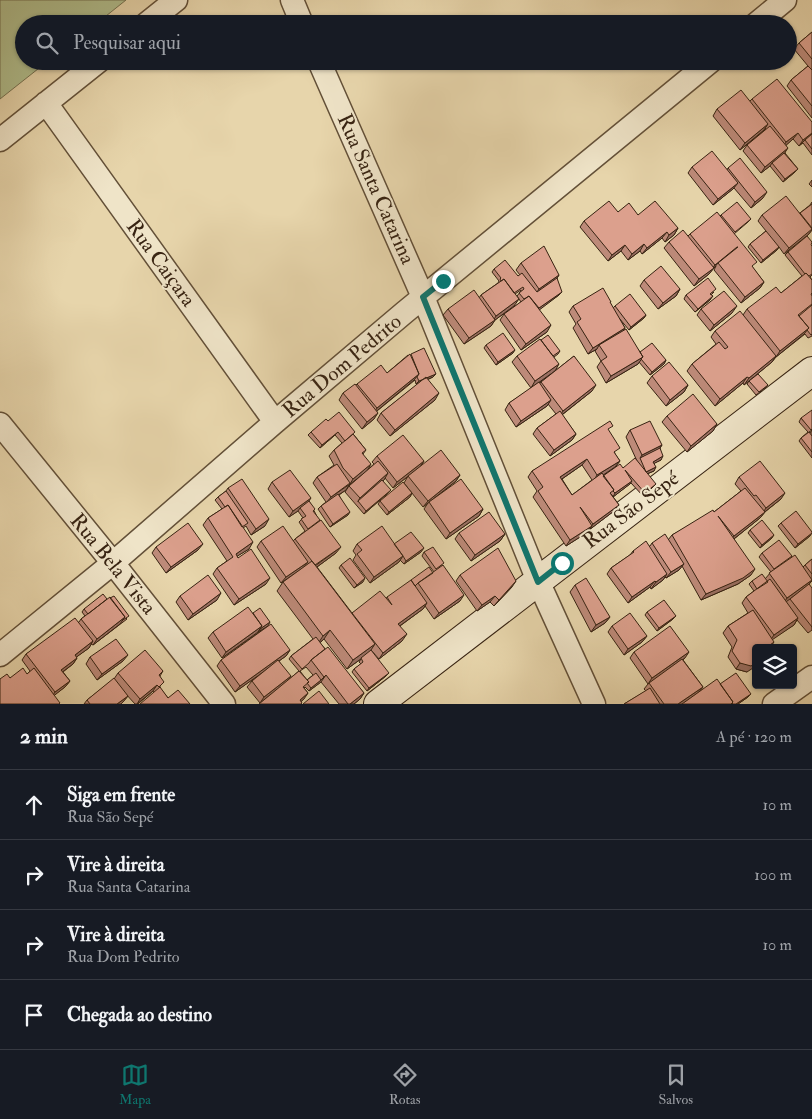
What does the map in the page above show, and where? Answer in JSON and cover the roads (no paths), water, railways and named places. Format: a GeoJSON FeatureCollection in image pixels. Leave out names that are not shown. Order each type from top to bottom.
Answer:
{"type":"FeatureCollection","features":[{"type":"Feature","properties":{"kind":"street"},"geometry":{"type":"LineString","coordinates":[[157,15],[176,0]]}},
{"type":"Feature","properties":{"kind":"street"},"geometry":{"type":"LineString","coordinates":[[292,0],[298,15]]}},
{"type":"Feature","properties":{"kind":"street"},"geometry":{"type":"LineString","coordinates":[[767,15],[785,0]]}},
{"type":"Feature","properties":{"kind":"street"},"geometry":{"type":"LineString","coordinates":[[0,140],[88,70]]}},
{"type":"Feature","properties":{"kind":"street","name":"Rua Santa Catarina"},"geometry":{"type":"LineString","coordinates":[[323,70],[423,297],[538,582],[594,704]]}},
{"type":"Feature","properties":{"kind":"street","name":"Rua Dom Pedrito"},"geometry":{"type":"LineString","coordinates":[[0,655],[113,563],[275,422],[423,297],[700,70]]}},
{"type":"Feature","properties":{"kind":"street","name":"Rua Caiçara"},"geometry":{"type":"LineString","coordinates":[[46,103],[275,422]]}},
{"type":"Feature","properties":{"kind":"street","name":"Rua São Sepé"},"geometry":{"type":"LineString","coordinates":[[378,704],[812,371]]}},
{"type":"Feature","properties":{"kind":"street","name":"Rua Bela Vista"},"geometry":{"type":"LineString","coordinates":[[0,424],[224,704]]}},
{"type":"Feature","properties":{"kind":"street"},"geometry":{"type":"LineString","coordinates":[[774,704],[812,677]]}}]}
